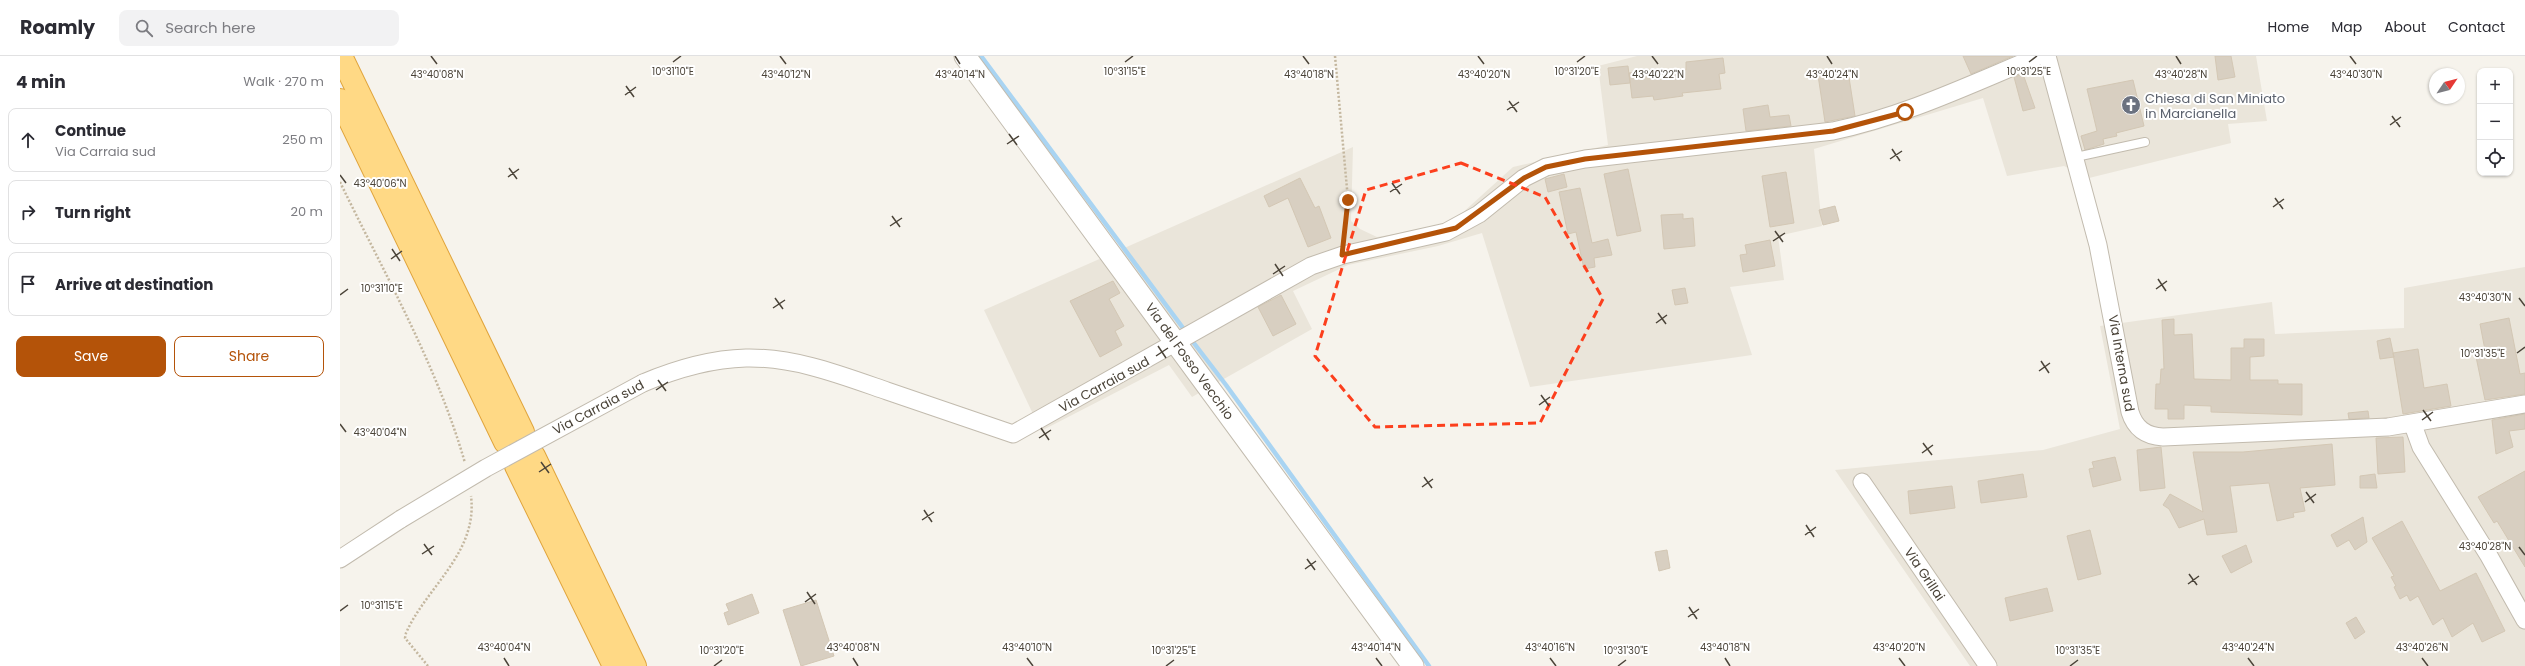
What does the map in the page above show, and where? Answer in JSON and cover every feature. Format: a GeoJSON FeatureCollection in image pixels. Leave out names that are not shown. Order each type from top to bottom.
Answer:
{"type":"FeatureCollection","features":[{"type":"Feature","properties":{"kind":"highway"},"geometry":{"type":"LineString","coordinates":[[340,100],[514,437],[341,56]]}},
{"type":"Feature","properties":{"kind":"highway"},"geometry":{"type":"LineString","coordinates":[[614,666],[525,461],[635,666]]}},
{"type":"Feature","properties":{"kind":"street","name":"Via del Fosso Vecchio"},"geometry":{"type":"LineString","coordinates":[[965,56],[1184,338],[1413,666]]}},
{"type":"Feature","properties":{"kind":"street","name":"Via Carraia sud"},"geometry":{"type":"LineString","coordinates":[[340,559],[401,519],[486,468],[643,383],[683,368],[721,360],[756,358],[784,361],[830,372],[1014,434],[1311,266],[1342,255],[1456,228],[1524,178],[1546,167],[1585,159],[1833,131],[1865,124],[1905,112],[2039,56]]}},
{"type":"Feature","properties":{"kind":"street","name":"Via Interna sud"},"geometry":{"type":"LineString","coordinates":[[2047,56],[2076,157],[2098,245],[2130,412],[2138,428],[2145,433],[2163,437],[2358,429],[2412,425],[2525,404]]}},
{"type":"Feature","properties":{"kind":"street"},"geometry":{"type":"LineString","coordinates":[[2412,425],[2421,447],[2489,556],[2525,620]]}},
{"type":"Feature","properties":{"kind":"street","name":"Via Grillai"},"geometry":{"type":"LineString","coordinates":[[1862,482],[1988,666]]}},
{"type":"Feature","properties":{"kind":"lane"},"geometry":{"type":"LineString","coordinates":[[2076,157],[2145,142]]}},
{"type":"Feature","properties":{"kind":"path"},"geometry":{"type":"LineString","coordinates":[[1335,56],[1348,200],[1342,255]]}},
{"type":"Feature","properties":{"kind":"path"},"geometry":{"type":"LineString","coordinates":[[340,182],[416,338],[457,436],[466,466]]}},
{"type":"Feature","properties":{"kind":"path"},"geometry":{"type":"LineString","coordinates":[[428,666],[405,638],[406,633],[462,549],[470,529],[472,509],[470,492]]}},
{"type":"Feature","properties":{"kind":"highlighted area"},"geometry":{"type":"Polygon","coordinates":[[[1461,163],[1545,197],[1603,299],[1540,423],[1375,427],[1315,356],[1366,190],[1461,163]]]}},
{"type":"Feature","properties":{"kind":"shaded area"},"geometry":{"type":"Polygon","coordinates":[[[1637,56],[2256,56],[2267,121],[2228,124],[2231,143],[2089,178],[2064,166],[2007,176],[1983,98],[1814,149],[1822,226],[1778,236],[1784,280],[1730,287],[1752,355],[1530,387],[1482,233],[1438,246],[1348,265],[1293,291],[1312,329],[1192,397],[1169,365],[1041,431],[984,310],[1353,147],[1351,221],[1360,229],[1377,237],[1449,225],[1513,167],[1608,145],[1598,66],[1637,56]]]}},
{"type":"Feature","properties":{"kind":"shaded area"},"geometry":{"type":"Polygon","coordinates":[[[2525,267],[2525,666],[1970,666],[1835,470],[2043,450],[2120,429],[2100,326],[2272,302],[2275,334],[2404,328],[2404,288],[2525,267]]]}},
{"type":"Feature","properties":{"kind":"building"},"geometry":{"type":"Polygon","coordinates":[[[1963,56],[2013,56],[1971,74],[1963,56]]]}},
{"type":"Feature","properties":{"kind":"building"},"geometry":{"type":"Polygon","coordinates":[[[2215,56],[2231,56],[2235,77],[2218,80],[2215,56]]]}},
{"type":"Feature","properties":{"kind":"building"},"geometry":{"type":"Polygon","coordinates":[[[1723,58],[1725,73],[1719,74],[1721,89],[1682,93],[1683,96],[1654,100],[1653,96],[1632,98],[1629,73],[1658,69],[1659,73],[1686,70],[1686,62],[1723,58]]]}},
{"type":"Feature","properties":{"kind":"building"},"geometry":{"type":"Polygon","coordinates":[[[1628,66],[1630,83],[1610,85],[1608,68],[1628,66]]]}},
{"type":"Feature","properties":{"kind":"building"},"geometry":{"type":"Polygon","coordinates":[[[1848,71],[1855,116],[1825,122],[1818,75],[1848,71]]]}},
{"type":"Feature","properties":{"kind":"building"},"geometry":{"type":"Polygon","coordinates":[[[2023,74],[2035,108],[2023,111],[2014,77],[2023,74]]]}},
{"type":"Feature","properties":{"kind":"building"},"geometry":{"type":"Polygon","coordinates":[[[2133,80],[2144,126],[2116,133],[2117,136],[2103,139],[2104,144],[2085,150],[2081,136],[2097,131],[2087,89],[2133,80]]]}},
{"type":"Feature","properties":{"kind":"building"},"geometry":{"type":"Polygon","coordinates":[[[1768,105],[1770,117],[1789,115],[1791,126],[1746,131],[1743,109],[1768,105]]]}},
{"type":"Feature","properties":{"kind":"building"},"geometry":{"type":"Polygon","coordinates":[[[1628,169],[1641,231],[1617,236],[1604,174],[1628,169]]]}},
{"type":"Feature","properties":{"kind":"building"},"geometry":{"type":"Polygon","coordinates":[[[1786,172],[1794,223],[1770,227],[1762,176],[1786,172]]]}},
{"type":"Feature","properties":{"kind":"building"},"geometry":{"type":"Polygon","coordinates":[[[1564,174],[1567,187],[1548,192],[1545,179],[1564,174]]]}},
{"type":"Feature","properties":{"kind":"building"},"geometry":{"type":"Polygon","coordinates":[[[1300,178],[1315,208],[1319,206],[1331,238],[1308,247],[1288,198],[1269,207],[1264,196],[1300,178]]]}},
{"type":"Feature","properties":{"kind":"building"},"geometry":{"type":"Polygon","coordinates":[[[1580,188],[1592,243],[1608,239],[1612,255],[1594,258],[1595,267],[1584,269],[1576,232],[1568,234],[1559,192],[1580,188]]]}},
{"type":"Feature","properties":{"kind":"building"},"geometry":{"type":"Polygon","coordinates":[[[1835,206],[1839,221],[1823,225],[1819,210],[1835,206]]]}},
{"type":"Feature","properties":{"kind":"building"},"geometry":{"type":"Polygon","coordinates":[[[1683,214],[1683,219],[1693,218],[1695,246],[1664,249],[1661,215],[1683,214]]]}},
{"type":"Feature","properties":{"kind":"building"},"geometry":{"type":"Polygon","coordinates":[[[1770,240],[1775,266],[1743,272],[1740,255],[1747,254],[1745,245],[1770,240]]]}},
{"type":"Feature","properties":{"kind":"building"},"geometry":{"type":"Polygon","coordinates":[[[1113,281],[1120,293],[1109,299],[1124,326],[1115,331],[1122,345],[1100,357],[1070,301],[1113,281]]]}},
{"type":"Feature","properties":{"kind":"building"},"geometry":{"type":"Polygon","coordinates":[[[1685,288],[1688,303],[1675,305],[1672,290],[1685,288]]]}},
{"type":"Feature","properties":{"kind":"building"},"geometry":{"type":"Polygon","coordinates":[[[1281,295],[1296,324],[1273,336],[1258,307],[1281,295]]]}},
{"type":"Feature","properties":{"kind":"building"},"geometry":{"type":"Polygon","coordinates":[[[2509,318],[2520,374],[2525,373],[2525,394],[2485,400],[2475,352],[2485,350],[2480,324],[2509,318]]]}},
{"type":"Feature","properties":{"kind":"building"},"geometry":{"type":"Polygon","coordinates":[[[2174,319],[2174,335],[2192,334],[2194,379],[2231,380],[2231,348],[2244,348],[2244,339],[2264,339],[2264,356],[2250,357],[2250,380],[2278,380],[2278,384],[2302,384],[2302,415],[2211,412],[2211,406],[2184,405],[2184,419],[2168,419],[2168,409],[2155,409],[2156,384],[2160,384],[2161,369],[2164,369],[2162,320],[2174,319]]]}},
{"type":"Feature","properties":{"kind":"building"},"geometry":{"type":"Polygon","coordinates":[[[2390,338],[2394,357],[2380,359],[2377,341],[2390,338]]]}},
{"type":"Feature","properties":{"kind":"building"},"geometry":{"type":"Polygon","coordinates":[[[2418,349],[2424,388],[2447,384],[2451,406],[2403,414],[2393,353],[2418,349]]]}},
{"type":"Feature","properties":{"kind":"building"},"geometry":{"type":"Polygon","coordinates":[[[2368,411],[2369,418],[2349,419],[2348,413],[2368,411]]]}},
{"type":"Feature","properties":{"kind":"building"},"geometry":{"type":"Polygon","coordinates":[[[2525,414],[2525,429],[2509,431],[2513,447],[2496,454],[2492,420],[2525,414]]]}},
{"type":"Feature","properties":{"kind":"building"},"geometry":{"type":"Polygon","coordinates":[[[2403,437],[2405,472],[2378,474],[2376,438],[2403,437]]]}},
{"type":"Feature","properties":{"kind":"building"},"geometry":{"type":"Polygon","coordinates":[[[2332,444],[2335,485],[2300,488],[2305,511],[2293,513],[2294,517],[2277,521],[2269,483],[2230,486],[2237,532],[2207,535],[2204,519],[2179,528],[2169,509],[2163,505],[2170,494],[2203,512],[2193,452],[2243,452],[2332,444]]]}},
{"type":"Feature","properties":{"kind":"building"},"geometry":{"type":"Polygon","coordinates":[[[2161,447],[2165,488],[2140,491],[2137,450],[2161,447]]]}},
{"type":"Feature","properties":{"kind":"building"},"geometry":{"type":"Polygon","coordinates":[[[2115,457],[2121,480],[2093,487],[2089,469],[2094,468],[2092,462],[2115,457]]]}},
{"type":"Feature","properties":{"kind":"building"},"geometry":{"type":"Polygon","coordinates":[[[2525,471],[2525,567],[2497,521],[2494,523],[2478,497],[2525,471]]]}},
{"type":"Feature","properties":{"kind":"building"},"geometry":{"type":"Polygon","coordinates":[[[2023,474],[2027,497],[1981,503],[1978,481],[2023,474]]]}},
{"type":"Feature","properties":{"kind":"building"},"geometry":{"type":"Polygon","coordinates":[[[2375,474],[2377,488],[2360,488],[2360,476],[2375,474]]]}},
{"type":"Feature","properties":{"kind":"building"},"geometry":{"type":"Polygon","coordinates":[[[1952,486],[1955,508],[1910,514],[1908,491],[1952,486]]]}},
{"type":"Feature","properties":{"kind":"building"},"geometry":{"type":"Polygon","coordinates":[[[2363,517],[2367,542],[2355,550],[2349,540],[2337,547],[2331,535],[2363,517]]]}},
{"type":"Feature","properties":{"kind":"building"},"geometry":{"type":"Polygon","coordinates":[[[2402,521],[2440,591],[2476,573],[2505,631],[2482,642],[2473,623],[2452,637],[2443,618],[2433,625],[2418,596],[2410,601],[2407,595],[2400,599],[2394,587],[2396,586],[2391,577],[2394,576],[2372,538],[2402,521]]]}},
{"type":"Feature","properties":{"kind":"building"},"geometry":{"type":"Polygon","coordinates":[[[2090,530],[2101,574],[2078,580],[2067,536],[2090,530]]]}},
{"type":"Feature","properties":{"kind":"building"},"geometry":{"type":"Polygon","coordinates":[[[2246,545],[2252,562],[2231,573],[2222,556],[2246,545]]]}},
{"type":"Feature","properties":{"kind":"building"},"geometry":{"type":"Polygon","coordinates":[[[1667,550],[1670,568],[1659,571],[1655,552],[1667,550]]]}},
{"type":"Feature","properties":{"kind":"building"},"geometry":{"type":"Polygon","coordinates":[[[2047,588],[2053,611],[2010,621],[2005,598],[2047,588]]]}},
{"type":"Feature","properties":{"kind":"building"},"geometry":{"type":"Polygon","coordinates":[[[752,594],[759,613],[728,625],[724,613],[729,611],[726,604],[752,594]]]}},
{"type":"Feature","properties":{"kind":"building"},"geometry":{"type":"Polygon","coordinates":[[[816,600],[834,656],[801,666],[783,610],[816,600]]]}},
{"type":"Feature","properties":{"kind":"building"},"geometry":{"type":"Polygon","coordinates":[[[2356,617],[2365,632],[2355,639],[2346,623],[2356,617]]]}},
{"type":"Feature","properties":{"kind":"waterway"},"geometry":{"type":"LineString","coordinates":[[981,56],[1186,332]]}},
{"type":"Feature","properties":{"kind":"waterway"},"geometry":{"type":"LineString","coordinates":[[1190,338],[1226,385],[1429,666]]}},
{"type":"Feature","properties":{"kind":"place","name":"Chiesa di San Miniato in Marcianella"},"geometry":{"type":"Point","coordinates":[2131,105]}},
{"type":"Feature","properties":{"kind":"route"},"geometry":{"type":"LineString","coordinates":[[1348,200],[1342,255],[1446,232],[1456,228],[1479,214],[1524,178],[1546,167],[1585,159],[1833,131],[1882,120],[1905,112]]}}]}
